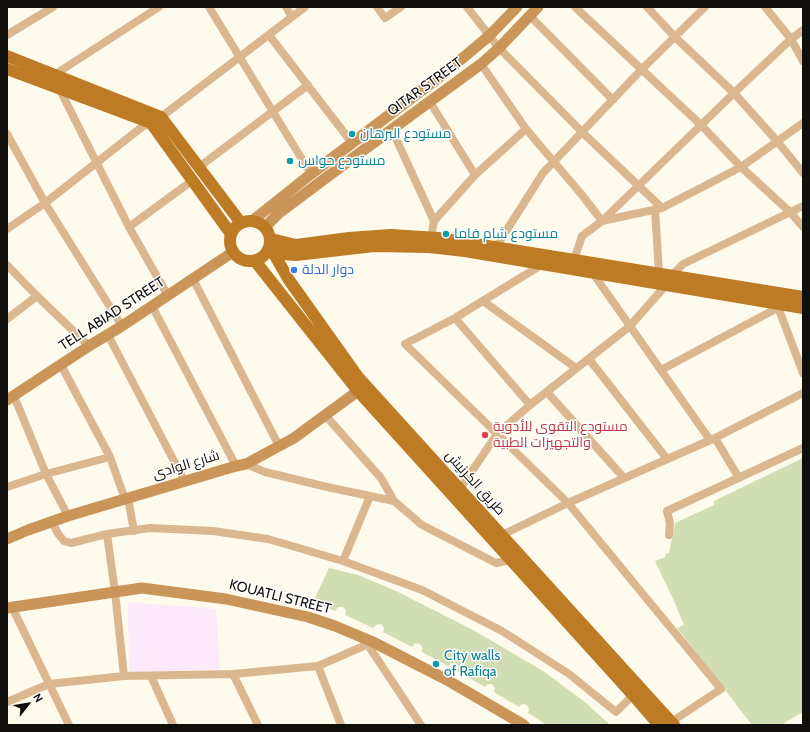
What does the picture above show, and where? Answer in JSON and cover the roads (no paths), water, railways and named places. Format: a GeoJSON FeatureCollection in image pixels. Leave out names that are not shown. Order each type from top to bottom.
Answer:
{"type":"FeatureCollection","features":[{"type":"Feature","properties":{"kind":"main road","name":"QITAR STREET"},"geometry":{"type":"LineString","coordinates":[[246,222],[446,72],[489,36],[517,7]]}},
{"type":"Feature","properties":{"kind":"main road","name":"QITAR STREET"},"geometry":{"type":"LineString","coordinates":[[265,227],[279,213],[481,64],[499,48],[538,7]]}},
{"type":"Feature","properties":{"kind":"main road"},"geometry":{"type":"LineString","coordinates":[[7,56],[15,68],[55,81],[156,120],[199,166],[246,222]]}},
{"type":"Feature","properties":{"kind":"main road"},"geometry":{"type":"LineString","coordinates":[[399,107],[408,118]]}},
{"type":"Feature","properties":{"kind":"main road"},"geometry":{"type":"LineString","coordinates":[[156,120],[193,180],[231,234]]}},
{"type":"Feature","properties":{"kind":"main road"},"geometry":{"type":"LineString","coordinates":[[246,222],[261,224],[265,227],[268,232],[270,243],[265,256],[255,261],[243,260],[237,257],[230,245],[231,234],[237,226],[246,222]]}},
{"type":"Feature","properties":{"kind":"main road"},"geometry":{"type":"LineString","coordinates":[[270,243],[296,245],[349,238],[391,235],[431,238],[659,273],[669,280],[781,306],[803,308]]}},
{"type":"Feature","properties":{"kind":"main road"},"geometry":{"type":"LineString","coordinates":[[270,243],[283,254],[296,255],[374,246],[429,247],[465,251],[592,272],[803,297]]}},
{"type":"Feature","properties":{"kind":"main road","name":"طريق الكرنيش"},"geometry":{"type":"LineString","coordinates":[[270,243],[289,280],[358,377],[460,489],[498,538],[511,560],[659,725]]}},
{"type":"Feature","properties":{"kind":"main road","name":"TELL ABIAD STREET"},"geometry":{"type":"LineString","coordinates":[[10,398],[168,296],[233,252]]}},
{"type":"Feature","properties":{"kind":"main road","name":"طريق الكرنيش"},"geometry":{"type":"LineString","coordinates":[[255,261],[358,391],[673,723]]}},
{"type":"Feature","properties":{"kind":"main road","name":"شارع الوادى"},"geometry":{"type":"LineString","coordinates":[[7,538],[51,521],[241,465],[294,438],[358,391]]}},
{"type":"Feature","properties":{"kind":"main road","name":"KOUATLI STREET"},"geometry":{"type":"LineString","coordinates":[[10,608],[142,588],[226,599],[308,617],[334,626],[447,680],[524,725]]}},
{"type":"Feature","properties":{"kind":"street"},"geometry":{"type":"LineString","coordinates":[[7,35],[53,7]]}},
{"type":"Feature","properties":{"kind":"street"},"geometry":{"type":"LineString","coordinates":[[159,7],[55,81],[129,227],[168,296]]}},
{"type":"Feature","properties":{"kind":"street"},"geometry":{"type":"LineString","coordinates":[[209,7],[311,174]]}},
{"type":"Feature","properties":{"kind":"street"},"geometry":{"type":"LineString","coordinates":[[286,7],[292,17]]}},
{"type":"Feature","properties":{"kind":"street"},"geometry":{"type":"LineString","coordinates":[[7,229],[45,203],[142,127],[156,120],[305,7]]}},
{"type":"Feature","properties":{"kind":"street"},"geometry":{"type":"LineString","coordinates":[[376,7],[385,18],[401,7]]}},
{"type":"Feature","properties":{"kind":"street"},"geometry":{"type":"LineString","coordinates":[[467,7],[499,48],[638,186],[658,209],[659,273]]}},
{"type":"Feature","properties":{"kind":"street"},"geometry":{"type":"LineString","coordinates":[[576,7],[701,126],[741,167],[790,212],[803,227]]}},
{"type":"Feature","properties":{"kind":"street"},"geometry":{"type":"LineString","coordinates":[[647,7],[675,37],[734,93],[777,141],[803,173]]}},
{"type":"Feature","properties":{"kind":"street"},"geometry":{"type":"LineString","coordinates":[[496,247],[543,173],[705,7]]}},
{"type":"Feature","properties":{"kind":"street"},"geometry":{"type":"LineString","coordinates":[[765,7],[792,39],[803,61]]}},
{"type":"Feature","properties":{"kind":"street"},"geometry":{"type":"LineString","coordinates":[[530,16],[613,100]]}},
{"type":"Feature","properties":{"kind":"street"},"geometry":{"type":"LineString","coordinates":[[574,260],[582,236],[602,221],[734,93],[803,30]]}},
{"type":"Feature","properties":{"kind":"street"},"geometry":{"type":"LineString","coordinates":[[269,35],[352,143]]}},
{"type":"Feature","properties":{"kind":"street"},"geometry":{"type":"LineString","coordinates":[[481,64],[526,129],[602,221]]}},
{"type":"Feature","properties":{"kind":"street"},"geometry":{"type":"LineString","coordinates":[[199,166],[308,84]]}},
{"type":"Feature","properties":{"kind":"street"},"geometry":{"type":"LineString","coordinates":[[430,102],[476,175]]}},
{"type":"Feature","properties":{"kind":"street"},"geometry":{"type":"LineString","coordinates":[[602,221],[658,209],[741,167],[803,124]]}},
{"type":"Feature","properties":{"kind":"street"},"geometry":{"type":"LineString","coordinates":[[431,238],[434,221],[476,175],[526,129]]}},
{"type":"Feature","properties":{"kind":"street"},"geometry":{"type":"LineString","coordinates":[[392,130],[434,221]]}},
{"type":"Feature","properties":{"kind":"street"},"geometry":{"type":"LineString","coordinates":[[7,134],[45,203],[122,326]]}},
{"type":"Feature","properties":{"kind":"street"},"geometry":{"type":"LineString","coordinates":[[129,227],[193,180]]}},
{"type":"Feature","properties":{"kind":"street"},"geometry":{"type":"LineString","coordinates":[[460,489],[497,434],[530,405],[630,326],[683,264],[803,206]]}},
{"type":"Feature","properties":{"kind":"street"},"geometry":{"type":"LineString","coordinates":[[544,264],[455,318],[405,344],[568,503],[721,689],[673,723]]}},
{"type":"Feature","properties":{"kind":"street"},"geometry":{"type":"LineString","coordinates":[[7,265],[89,346]]}},
{"type":"Feature","properties":{"kind":"street"},"geometry":{"type":"LineString","coordinates":[[592,272],[739,478]]}},
{"type":"Feature","properties":{"kind":"street"},"geometry":{"type":"LineString","coordinates":[[193,279],[279,446]]}},
{"type":"Feature","properties":{"kind":"street"},"geometry":{"type":"LineString","coordinates":[[7,319],[37,296]]}},
{"type":"Feature","properties":{"kind":"street"},"geometry":{"type":"LineString","coordinates":[[483,301],[576,368]]}},
{"type":"Feature","properties":{"kind":"street"},"geometry":{"type":"LineString","coordinates":[[152,306],[241,465],[265,472],[394,501]]}},
{"type":"Feature","properties":{"kind":"street"},"geometry":{"type":"LineString","coordinates":[[661,370],[781,306],[803,373]]}},
{"type":"Feature","properties":{"kind":"street"},"geometry":{"type":"LineString","coordinates":[[455,318],[530,405]]}},
{"type":"Feature","properties":{"kind":"street"},"geometry":{"type":"LineString","coordinates":[[108,335],[185,482]]}},
{"type":"Feature","properties":{"kind":"street"},"geometry":{"type":"LineString","coordinates":[[589,359],[667,459]]}},
{"type":"Feature","properties":{"kind":"street"},"geometry":{"type":"LineString","coordinates":[[60,365],[110,457],[127,498],[134,531]]}},
{"type":"Feature","properties":{"kind":"street"},"geometry":{"type":"LineString","coordinates":[[547,392],[624,478]]}},
{"type":"Feature","properties":{"kind":"street"},"geometry":{"type":"LineString","coordinates":[[498,538],[568,503],[712,439],[803,393]]}},
{"type":"Feature","properties":{"kind":"street"},"geometry":{"type":"LineString","coordinates":[[10,398],[46,474],[68,516]]}},
{"type":"Feature","properties":{"kind":"street"},"geometry":{"type":"LineString","coordinates":[[325,415],[381,478],[394,501],[422,525],[496,563],[511,560]]}},
{"type":"Feature","properties":{"kind":"street"},"geometry":{"type":"LineString","coordinates":[[669,535],[670,523],[668,511],[803,448]]}},
{"type":"Feature","properties":{"kind":"street"},"geometry":{"type":"LineString","coordinates":[[7,487],[46,474],[110,457]]}},
{"type":"Feature","properties":{"kind":"street"},"geometry":{"type":"LineString","coordinates":[[343,562],[370,496]]}},
{"type":"Feature","properties":{"kind":"street"},"geometry":{"type":"LineString","coordinates":[[51,521],[64,541],[71,543],[106,534],[150,528],[213,531],[268,540],[343,562],[422,590],[502,631],[570,674],[616,712],[633,695]]}},
{"type":"Feature","properties":{"kind":"street"},"geometry":{"type":"LineString","coordinates":[[106,534],[115,592],[124,676]]}},
{"type":"Feature","properties":{"kind":"street"},"geometry":{"type":"LineString","coordinates":[[10,608],[69,725]]}},
{"type":"Feature","properties":{"kind":"street"},"geometry":{"type":"LineString","coordinates":[[7,702],[49,684],[124,676],[233,674],[318,666],[370,643],[421,725]]}},
{"type":"Feature","properties":{"kind":"street"},"geometry":{"type":"LineString","coordinates":[[318,666],[341,725]]}},
{"type":"Feature","properties":{"kind":"street"},"geometry":{"type":"LineString","coordinates":[[233,674],[258,725]]}},
{"type":"Feature","properties":{"kind":"street"},"geometry":{"type":"LineString","coordinates":[[151,676],[172,725]]}},
{"type":"Feature","properties":{"kind":"place","name":"مستودع البرهان"},"geometry":{"type":"Point","coordinates":[352,134]}},
{"type":"Feature","properties":{"kind":"place","name":"مستودع حواس"},"geometry":{"type":"Point","coordinates":[290,161]}},
{"type":"Feature","properties":{"kind":"place","name":"مستودع شام فاما"},"geometry":{"type":"Point","coordinates":[446,234]}},
{"type":"Feature","properties":{"kind":"place","name":"دوار الدلة"},"geometry":{"type":"Point","coordinates":[294,270]}},
{"type":"Feature","properties":{"kind":"place","name":"مستودع التقوى للأدوية والتجهيزات الطبية"},"geometry":{"type":"Point","coordinates":[485,435]}},
{"type":"Feature","properties":{"kind":"place","name":"City walls of Rafiqa"},"geometry":{"type":"Point","coordinates":[436,664]}}]}
